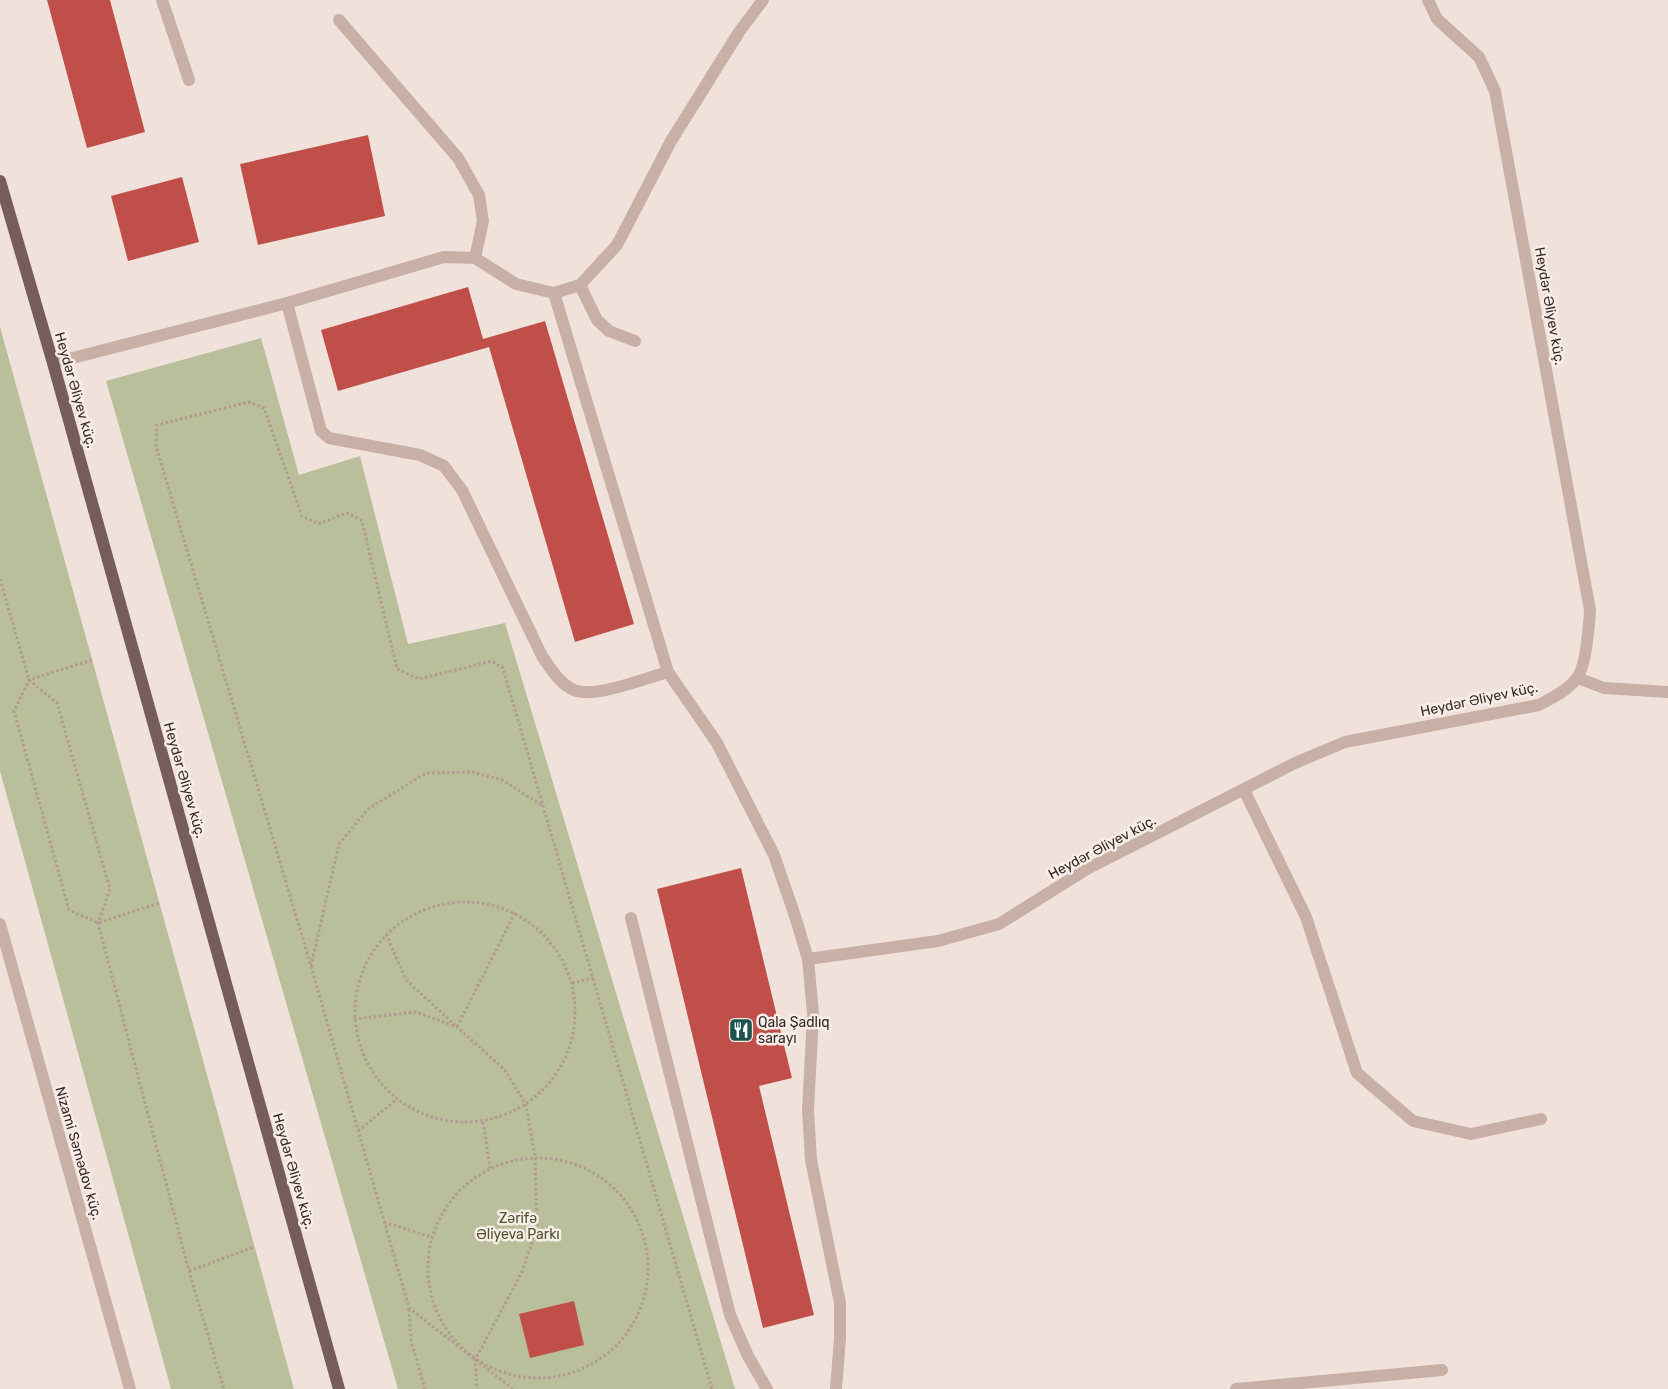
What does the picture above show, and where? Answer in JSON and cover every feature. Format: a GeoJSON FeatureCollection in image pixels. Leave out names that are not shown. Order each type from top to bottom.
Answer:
{"type":"FeatureCollection","features":[{"type":"Feature","properties":{"kind":"main road","name":"Heydər Əliyev küç."},"geometry":{"type":"LineString","coordinates":[[0,181],[54,363],[339,1389]]}},
{"type":"Feature","properties":{"kind":"street"},"geometry":{"type":"LineString","coordinates":[[162,0],[189,80]]}},
{"type":"Feature","properties":{"kind":"street"},"geometry":{"type":"LineString","coordinates":[[54,363],[287,303],[444,257],[475,258],[516,284],[554,292],[580,285],[617,245],[671,141],[739,32],[763,0]]}},
{"type":"Feature","properties":{"kind":"street","name":"Heydər Əliyev küç."},"geometry":{"type":"LineString","coordinates":[[808,959],[938,941],[999,924],[1087,869],[1295,763],[1345,742],[1539,705],[1560,694],[1578,678],[1587,645],[1590,610],[1495,91],[1479,57],[1437,19],[1428,0]]}},
{"type":"Feature","properties":{"kind":"street"},"geometry":{"type":"LineString","coordinates":[[338,20],[458,158],[480,195],[483,221],[475,258]]}},
{"type":"Feature","properties":{"kind":"street"},"geometry":{"type":"LineString","coordinates":[[580,285],[597,320],[608,331],[635,341]]}},
{"type":"Feature","properties":{"kind":"street"},"geometry":{"type":"LineString","coordinates":[[554,292],[668,672],[717,743],[774,855],[808,959],[813,1014],[808,1111],[811,1160],[840,1303],[840,1338],[836,1389]]}},
{"type":"Feature","properties":{"kind":"street"},"geometry":{"type":"LineString","coordinates":[[287,303],[321,431],[329,438],[420,455],[444,466],[462,490],[542,656],[558,678],[575,690],[598,692],[668,672]]}},
{"type":"Feature","properties":{"kind":"street"},"geometry":{"type":"LineString","coordinates":[[1578,678],[1604,688],[1668,692]]}},
{"type":"Feature","properties":{"kind":"street"},"geometry":{"type":"LineString","coordinates":[[1244,790],[1306,917],[1357,1073],[1413,1121],[1471,1134],[1541,1119]]}},
{"type":"Feature","properties":{"kind":"street"},"geometry":{"type":"LineString","coordinates":[[631,918],[730,1315],[748,1356],[767,1389]]}},
{"type":"Feature","properties":{"kind":"street","name":"Nizami Səmədov küç."},"geometry":{"type":"LineString","coordinates":[[0,924],[130,1389]]}},
{"type":"Feature","properties":{"kind":"street"},"geometry":{"type":"LineString","coordinates":[[1236,1389],[1442,1370]]}},
{"type":"Feature","properties":{"kind":"path"},"geometry":{"type":"LineString","coordinates":[[425,1389],[411,1341],[409,1308],[311,966],[156,446],[157,425],[249,402],[264,408],[302,516],[318,524],[347,513],[362,521],[397,669],[419,679],[492,661],[503,668],[712,1389]]}},
{"type":"Feature","properties":{"kind":"path"},"geometry":{"type":"LineString","coordinates":[[0,579],[30,680],[57,703],[110,889],[98,923],[189,1271],[224,1389]]}},
{"type":"Feature","properties":{"kind":"path"},"geometry":{"type":"LineString","coordinates":[[92,660],[30,680],[14,711],[69,910],[98,923],[159,903]]}},
{"type":"Feature","properties":{"kind":"path"},"geometry":{"type":"LineString","coordinates":[[311,966],[339,844],[368,809],[426,773],[472,772],[502,780],[543,806]]}},
{"type":"Feature","properties":{"kind":"path"},"geometry":{"type":"LineString","coordinates":[[470,901],[515,913],[551,941],[572,983],[575,1029],[559,1072],[526,1105],[483,1122],[437,1121],[396,1100],[366,1064],[354,1019],[361,974],[386,934],[424,909],[470,901]]}},
{"type":"Feature","properties":{"kind":"path"},"geometry":{"type":"LineString","coordinates":[[457,1027],[515,913]]}},
{"type":"Feature","properties":{"kind":"path"},"geometry":{"type":"LineString","coordinates":[[386,934],[406,980],[505,1070],[526,1105],[534,1157],[537,1227],[523,1270],[475,1360],[477,1389]]}},
{"type":"Feature","properties":{"kind":"path"},"geometry":{"type":"LineString","coordinates":[[572,983],[594,978]]}},
{"type":"Feature","properties":{"kind":"path"},"geometry":{"type":"LineString","coordinates":[[354,1019],[416,1012],[457,1027]]}},
{"type":"Feature","properties":{"kind":"path"},"geometry":{"type":"LineString","coordinates":[[358,1131],[396,1100]]}},
{"type":"Feature","properties":{"kind":"path"},"geometry":{"type":"LineString","coordinates":[[483,1122],[490,1168]]}},
{"type":"Feature","properties":{"kind":"path"},"geometry":{"type":"LineString","coordinates":[[534,1157],[580,1165],[618,1190],[643,1230],[649,1276],[636,1321],[606,1356],[564,1376],[518,1378],[475,1360],[444,1327],[427,1283],[431,1237],[453,1196],[490,1168],[534,1157]]}},
{"type":"Feature","properties":{"kind":"path"},"geometry":{"type":"LineString","coordinates":[[384,1222],[431,1237]]}},
{"type":"Feature","properties":{"kind":"path"},"geometry":{"type":"LineString","coordinates":[[189,1271],[254,1247]]}},
{"type":"Feature","properties":{"kind":"path"},"geometry":{"type":"LineString","coordinates":[[409,1308],[513,1389]]}},
{"type":"Feature","properties":{"kind":"green space"},"geometry":{"type":"Polygon","coordinates":[[[0,327],[294,1389],[171,1389],[0,771],[0,327]]]}},
{"type":"Feature","properties":{"kind":"green space","name":"Zərifə Əliyeva Parkı"},"geometry":{"type":"Polygon","coordinates":[[[261,338],[299,475],[360,456],[408,644],[505,623],[735,1389],[398,1389],[106,381],[261,338]]]}},
{"type":"Feature","properties":{"kind":"building"},"geometry":{"type":"Polygon","coordinates":[[[47,0],[110,0],[145,132],[87,148],[47,0]]]}},
{"type":"Feature","properties":{"kind":"building"},"geometry":{"type":"Polygon","coordinates":[[[368,135],[385,216],[258,245],[240,164],[368,135]]]}},
{"type":"Feature","properties":{"kind":"building"},"geometry":{"type":"Polygon","coordinates":[[[182,177],[199,242],[128,261],[111,196],[182,177]]]}},
{"type":"Feature","properties":{"kind":"building"},"geometry":{"type":"Polygon","coordinates":[[[468,287],[483,339],[545,321],[634,624],[575,642],[489,347],[338,391],[321,330],[468,287]]]}},
{"type":"Feature","properties":{"kind":"building"},"geometry":{"type":"Polygon","coordinates":[[[741,868],[792,1078],[759,1086],[814,1315],[763,1328],[657,889],[741,868]]]}},
{"type":"Feature","properties":{"kind":"building"},"geometry":{"type":"Polygon","coordinates":[[[574,1301],[584,1345],[530,1358],[519,1314],[574,1301]]]}},
{"type":"Feature","properties":{"kind":"place","name":"Qala Şadlıq sarayı"},"geometry":{"type":"Point","coordinates":[741,1030]}}]}
